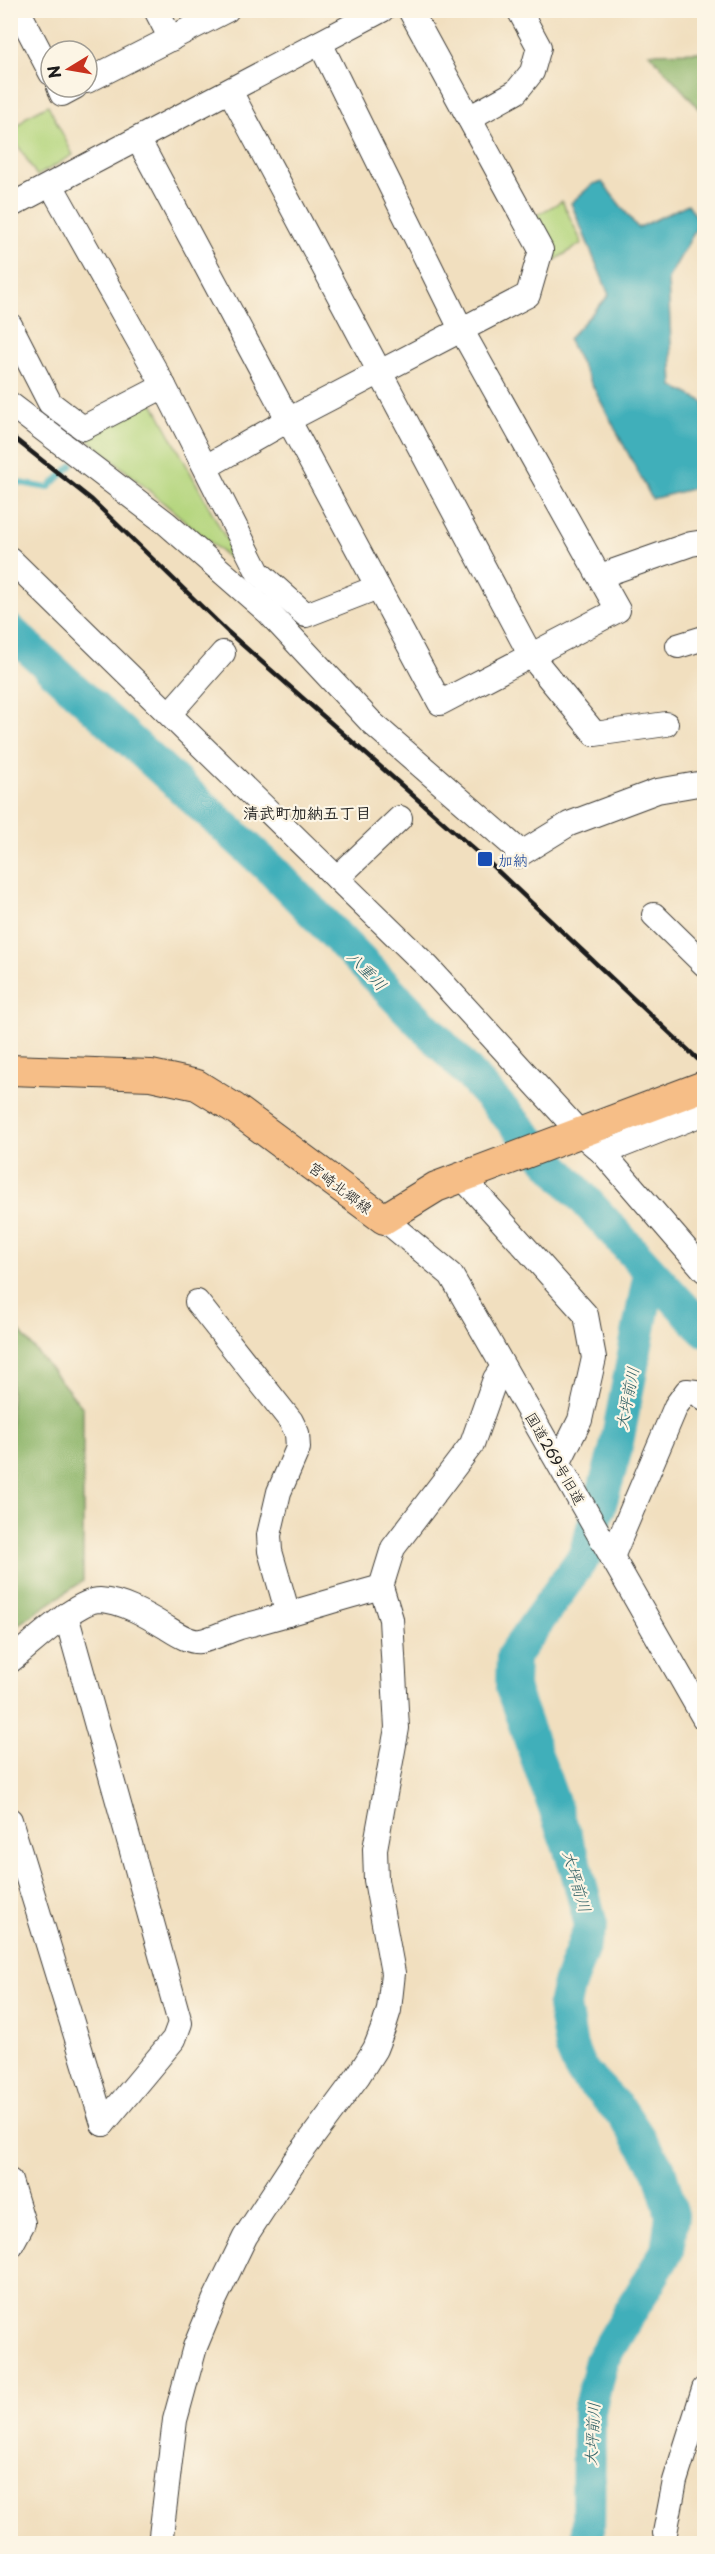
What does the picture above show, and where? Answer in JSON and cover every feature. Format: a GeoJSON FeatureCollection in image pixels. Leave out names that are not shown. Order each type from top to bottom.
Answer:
{"type":"FeatureCollection","features":[{"type":"Feature","properties":{"kind":"main road","name":"宮崎北郷線"},"geometry":{"type":"LineString","coordinates":[[10,1070],[151,1075],[197,1085],[234,1108],[384,1219],[436,1187],[470,1174],[585,1141],[705,1086]]}},
{"type":"Feature","properties":{"kind":"street"},"geometry":{"type":"LineString","coordinates":[[18,10],[39,50]]}},
{"type":"Feature","properties":{"kind":"street"},"geometry":{"type":"LineString","coordinates":[[156,10],[171,39]]}},
{"type":"Feature","properties":{"kind":"street"},"geometry":{"type":"LineString","coordinates":[[99,75],[227,10]]}},
{"type":"Feature","properties":{"kind":"street"},"geometry":{"type":"LineString","coordinates":[[10,206],[382,10]]}},
{"type":"Feature","properties":{"kind":"street"},"geometry":{"type":"LineString","coordinates":[[206,467],[288,420],[462,332],[528,295],[541,250],[410,10]]}},
{"type":"Feature","properties":{"kind":"street"},"geometry":{"type":"LineString","coordinates":[[469,118],[516,92],[532,72],[539,47],[519,10]]}},
{"type":"Feature","properties":{"kind":"street"},"geometry":{"type":"LineString","coordinates":[[138,139],[440,703],[531,656],[618,610],[462,332],[320,43]]}},
{"type":"Feature","properties":{"kind":"street"},"geometry":{"type":"LineString","coordinates":[[230,91],[531,656],[595,734],[666,723]]}},
{"type":"Feature","properties":{"kind":"street"},"geometry":{"type":"LineString","coordinates":[[51,185],[164,386],[258,572],[306,615],[378,587]]}},
{"type":"Feature","properties":{"kind":"street"},"geometry":{"type":"LineString","coordinates":[[10,325],[50,403],[83,428],[164,386]]}},
{"type":"Feature","properties":{"kind":"street"},"geometry":{"type":"LineString","coordinates":[[10,404],[166,523],[269,614],[372,723],[518,849],[517,856],[569,824],[657,791],[705,783]]}},
{"type":"Feature","properties":{"kind":"street"},"geometry":{"type":"LineString","coordinates":[[600,576],[691,544],[705,542]]}},
{"type":"Feature","properties":{"kind":"street"},"geometry":{"type":"LineString","coordinates":[[10,559],[428,967],[705,1270]]}},
{"type":"Feature","properties":{"kind":"street"},"geometry":{"type":"LineString","coordinates":[[678,646],[705,638]]}},
{"type":"Feature","properties":{"kind":"street"},"geometry":{"type":"LineString","coordinates":[[170,713],[223,653]]}},
{"type":"Feature","properties":{"kind":"street"},"geometry":{"type":"LineString","coordinates":[[336,878],[400,818]]}},
{"type":"Feature","properties":{"kind":"street"},"geometry":{"type":"LineString","coordinates":[[654,915],[705,964]]}},
{"type":"Feature","properties":{"kind":"street"},"geometry":{"type":"LineString","coordinates":[[585,1141],[705,1113]]}},
{"type":"Feature","properties":{"kind":"street"},"geometry":{"type":"LineString","coordinates":[[470,1174],[586,1315],[594,1358],[580,1420],[559,1462]]}},
{"type":"Feature","properties":{"kind":"street","name":"国道269号旧道"},"geometry":{"type":"LineString","coordinates":[[384,1219],[451,1275],[705,1718]]}},
{"type":"Feature","properties":{"kind":"street"},"geometry":{"type":"LineString","coordinates":[[197,1302],[291,1421],[297,1433],[298,1448],[279,1492],[269,1535],[270,1551],[288,1614]]}},
{"type":"Feature","properties":{"kind":"street"},"geometry":{"type":"LineString","coordinates":[[160,2544],[175,2420],[195,2347],[214,2301],[245,2237],[294,2162],[358,2076],[375,2049],[389,2010],[393,1973],[376,1880],[375,1849],[397,1728],[391,1619],[381,1587],[393,1548],[471,1444],[495,1379],[503,1367]]}},
{"type":"Feature","properties":{"kind":"street"},"geometry":{"type":"LineString","coordinates":[[608,1550],[676,1406],[687,1391],[696,1392],[705,1399]]}},
{"type":"Feature","properties":{"kind":"street"},"geometry":{"type":"LineString","coordinates":[[10,1661],[66,1615],[99,1600],[127,1608],[183,1636],[199,1641],[302,1608],[381,1587]]}},
{"type":"Feature","properties":{"kind":"street"},"geometry":{"type":"LineString","coordinates":[[10,1820],[103,2124],[174,2039],[180,2024],[66,1615]]}},
{"type":"Feature","properties":{"kind":"street"},"geometry":{"type":"LineString","coordinates":[[10,2181],[22,2223],[10,2247]]}},
{"type":"Feature","properties":{"kind":"street"},"geometry":{"type":"LineString","coordinates":[[665,2533],[675,2481],[705,2389]]}},
{"type":"Feature","properties":{"kind":"green space"},"geometry":{"type":"Polygon","coordinates":[[[704,52],[704,114],[649,53],[704,52]]]}},
{"type":"Feature","properties":{"kind":"green space"},"geometry":{"type":"Polygon","coordinates":[[[48,105],[73,155],[37,176],[11,134],[27,116],[48,105]]]}},
{"type":"Feature","properties":{"kind":"green space"},"geometry":{"type":"Polygon","coordinates":[[[562,201],[582,243],[549,264],[535,216],[562,201]]]}},
{"type":"Feature","properties":{"kind":"green space"},"geometry":{"type":"Polygon","coordinates":[[[152,401],[243,570],[87,438],[152,401]]]}},
{"type":"Feature","properties":{"kind":"green space"},"geometry":{"type":"Polygon","coordinates":[[[11,1321],[83,1408],[83,1581],[11,1629],[11,1321]]]}},
{"type":"Feature","properties":{"kind":"water"},"geometry":{"type":"Polygon","coordinates":[[[602,182],[638,228],[688,204],[700,222],[668,279],[673,386],[704,402],[704,486],[652,499],[568,339],[609,295],[571,203],[593,184],[602,182]]]}},
{"type":"Feature","properties":{"kind":"waterway"},"geometry":{"type":"LineString","coordinates":[[10,481],[48,488],[72,465]]}},
{"type":"Feature","properties":{"kind":"waterway","name":"八重川"},"geometry":{"type":"LineString","coordinates":[[10,631],[271,869],[455,1058],[704,1330]]}},
{"type":"Feature","properties":{"kind":"waterway","name":"大坪前川"},"geometry":{"type":"LineString","coordinates":[[588,2544],[589,2411],[601,2361],[667,2251],[672,2215],[659,2169],[623,2114],[580,2069],[571,2047],[564,2006],[568,1987],[591,1925],[576,1867],[512,1688],[513,1656],[585,1555],[615,1452],[650,1273]]}},
{"type":"Feature","properties":{"kind":"railway"},"geometry":{"type":"LineString","coordinates":[[10,435],[92,500],[228,632],[485,859],[704,1065]]}},
{"type":"Feature","properties":{"kind":"place","name":"加納"},"geometry":{"type":"Point","coordinates":[485,859]}},
{"type":"Feature","properties":{"kind":"district","name":"清武町加納五丁目"},"geometry":{"type":"Point","coordinates":[307,812]}}]}
